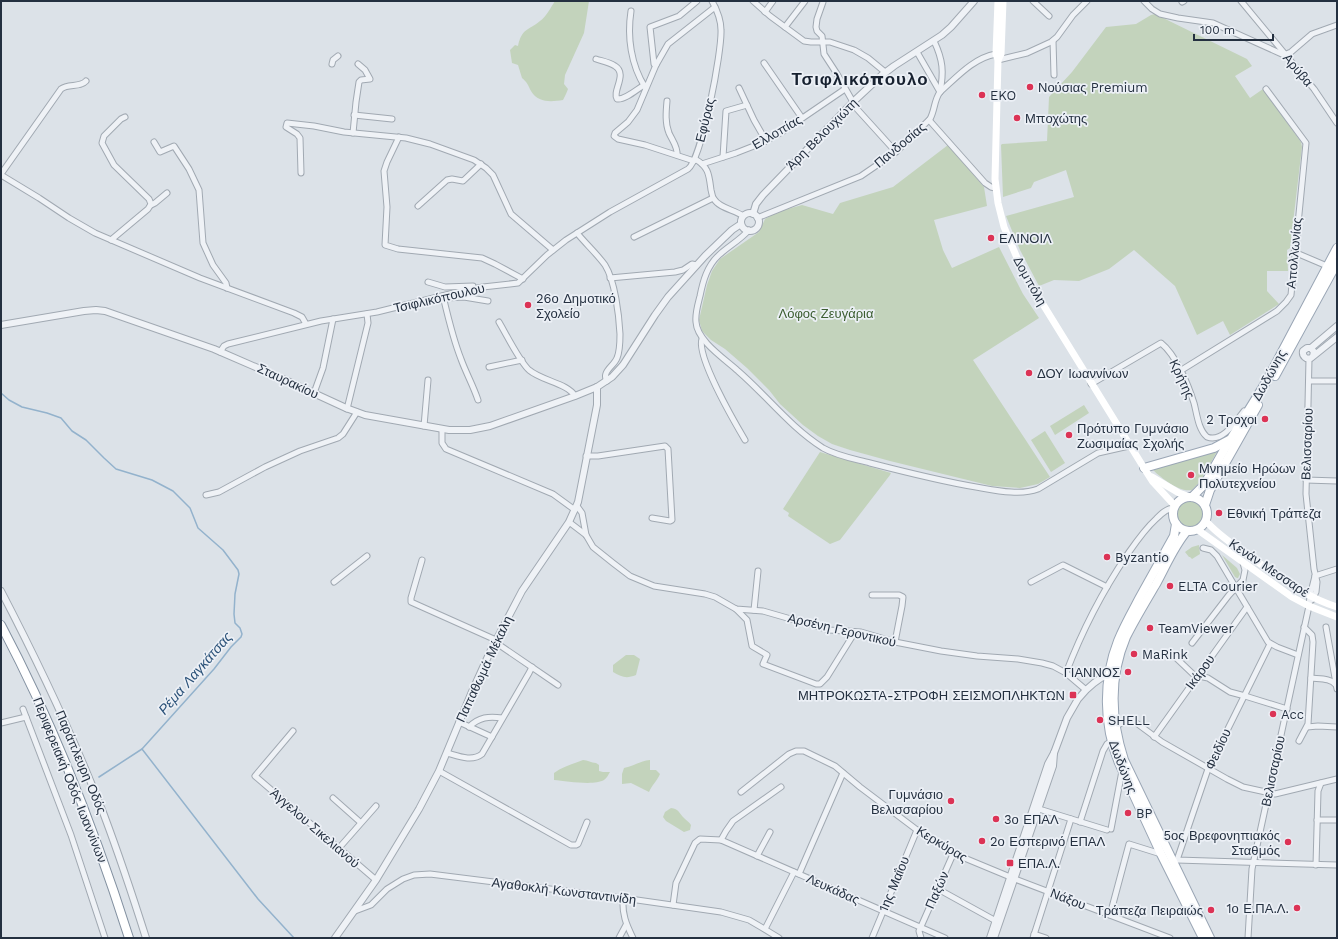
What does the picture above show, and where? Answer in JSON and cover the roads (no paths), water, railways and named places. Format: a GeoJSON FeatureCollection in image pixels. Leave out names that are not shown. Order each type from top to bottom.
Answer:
{"type":"FeatureCollection","features":[{"type":"Feature","properties":{"kind":"main road","name":"Δομπόλη"},"geometry":{"type":"LineString","coordinates":[[998,1],[995,188],[1004,226],[1021,267],[1091,384],[1153,482],[1174,507]]}},
{"type":"Feature","properties":{"kind":"main road","name":"Δομπόλη"},"geometry":{"type":"LineString","coordinates":[[997,57],[1001,54],[1003,1]]}},
{"type":"Feature","properties":{"kind":"main road","name":"Δωδώνης"},"geometry":{"type":"LineString","coordinates":[[1210,938],[1124,760],[1115,726],[1112,675],[1114,651],[1122,632],[1174,536],[1176,524],[1173,517],[1174,507],[1182,499],[1191,497],[1204,485],[1230,440],[1291,343],[1337,248]]}},
{"type":"Feature","properties":{"kind":"main road","name":"Δωδώνης"},"geometry":{"type":"LineString","coordinates":[[1206,521],[1208,512],[1205,505],[1210,490],[1337,263]]}},
{"type":"Feature","properties":{"kind":"main road"},"geometry":{"type":"LineString","coordinates":[[1144,468],[1210,449],[1230,440]]}},
{"type":"Feature","properties":{"kind":"main road"},"geometry":{"type":"LineString","coordinates":[[1150,476],[1179,493],[1199,499],[1205,505]]}},
{"type":"Feature","properties":{"kind":"main road"},"geometry":{"type":"LineString","coordinates":[[1176,524],[1182,530],[1198,530],[1206,521]]}},
{"type":"Feature","properties":{"kind":"main road","name":"Κενάν Μεσσαρέ"},"geometry":{"type":"LineString","coordinates":[[1206,521],[1224,538],[1277,575],[1312,597],[1337,607]]}},
{"type":"Feature","properties":{"kind":"main road","name":"Κενάν Μεσσαρέ"},"geometry":{"type":"LineString","coordinates":[[1198,530],[1292,597],[1309,606],[1337,617]]}},
{"type":"Feature","properties":{"kind":"main road","name":"Δωδώνης"},"geometry":{"type":"LineString","coordinates":[[1187,531],[1130,631],[1107,688],[1107,705],[1108,721],[1112,741],[1122,771],[1203,938]]}},
{"type":"Feature","properties":{"kind":"main road","name":"Περιφερειακή Οδός Ιωαννίνων"},"geometry":{"type":"LineString","coordinates":[[1,625],[40,703],[65,761],[94,835],[129,938]]}},
{"type":"Feature","properties":{"kind":"street"},"geometry":{"type":"LineString","coordinates":[[656,65],[654,64],[650,27],[679,16],[697,1]]}},
{"type":"Feature","properties":{"kind":"street","name":"Εφύρας"},"geometry":{"type":"LineString","coordinates":[[712,1],[716,7],[721,26],[720,50],[709,105],[694,160],[706,168],[709,174],[713,198]]}},
{"type":"Feature","properties":{"kind":"street"},"geometry":{"type":"LineString","coordinates":[[752,1],[804,41],[834,43],[860,52],[885,72]]}},
{"type":"Feature","properties":{"kind":"street"},"geometry":{"type":"LineString","coordinates":[[766,12],[774,1]]}},
{"type":"Feature","properties":{"kind":"street"},"geometry":{"type":"LineString","coordinates":[[785,27],[805,1]]}},
{"type":"Feature","properties":{"kind":"street","name":"Άρη Βελουχιώτη"},"geometry":{"type":"LineString","coordinates":[[755,216],[756,204],[763,195],[853,102],[885,72],[934,41],[951,27],[974,1]]}},
{"type":"Feature","properties":{"kind":"street"},"geometry":{"type":"LineString","coordinates":[[1033,1],[1049,16]]}},
{"type":"Feature","properties":{"kind":"street"},"geometry":{"type":"LineString","coordinates":[[917,52],[940,92],[984,57],[997,57],[1027,53],[1039,49],[1053,41],[1073,15],[1087,1]]}},
{"type":"Feature","properties":{"kind":"street"},"geometry":{"type":"LineString","coordinates":[[1144,1],[1160,14],[1178,18],[1213,22],[1275,52],[1285,55],[1291,52],[1312,34],[1337,25]]}},
{"type":"Feature","properties":{"kind":"street","name":"Αρύβα"},"geometry":{"type":"LineString","coordinates":[[1241,1],[1314,89],[1337,123]]}},
{"type":"Feature","properties":{"kind":"street"},"geometry":{"type":"LineString","coordinates":[[823,2],[817,19],[816,28],[822,36],[824,54],[859,111],[896,152]]}},
{"type":"Feature","properties":{"kind":"street"},"geometry":{"type":"LineString","coordinates":[[694,160],[614,137],[615,133],[628,122],[637,110],[645,87],[668,44],[716,7]]}},
{"type":"Feature","properties":{"kind":"street"},"geometry":{"type":"LineString","coordinates":[[631,11],[629,23],[632,54],[639,77],[645,87]]}},
{"type":"Feature","properties":{"kind":"street","name":"Πανδοσίας"},"geometry":{"type":"LineString","coordinates":[[755,216],[861,176],[896,152],[929,120],[933,115],[936,98],[940,92],[942,82],[942,64],[934,41]]}},
{"type":"Feature","properties":{"kind":"street"},"geometry":{"type":"LineString","coordinates":[[1053,41],[1054,75]]}},
{"type":"Feature","properties":{"kind":"street"},"geometry":{"type":"LineString","coordinates":[[332,64],[333,60],[338,56]]}},
{"type":"Feature","properties":{"kind":"street"},"geometry":{"type":"LineString","coordinates":[[596,59],[614,65],[618,68],[621,80],[615,94],[617,99],[619,100],[624,98],[645,87]]}},
{"type":"Feature","properties":{"kind":"street"},"geometry":{"type":"LineString","coordinates":[[764,63],[802,118]]}},
{"type":"Feature","properties":{"kind":"street"},"geometry":{"type":"LineString","coordinates":[[353,133],[359,82],[361,80],[370,79],[365,70],[358,64]]}},
{"type":"Feature","properties":{"kind":"street"},"geometry":{"type":"LineString","coordinates":[[86,81],[84,84],[65,86],[61,89],[1,174],[82,227],[200,278],[298,314],[304,319],[306,324]]}},
{"type":"Feature","properties":{"kind":"street"},"geometry":{"type":"LineString","coordinates":[[739,88],[766,141]]}},
{"type":"Feature","properties":{"kind":"street","name":"Ελλοπίας"},"geometry":{"type":"LineString","coordinates":[[702,164],[766,141],[845,89]]}},
{"type":"Feature","properties":{"kind":"street","name":"Απολλωνίας"},"geometry":{"type":"LineString","coordinates":[[1180,371],[1277,311],[1291,295],[1294,252],[1306,143],[1266,89]]}},
{"type":"Feature","properties":{"kind":"street"},"geometry":{"type":"LineString","coordinates":[[667,101],[666,120],[670,135],[677,150],[677,154]]}},
{"type":"Feature","properties":{"kind":"street"},"geometry":{"type":"LineString","coordinates":[[723,157],[726,111],[747,105]]}},
{"type":"Feature","properties":{"kind":"street"},"geometry":{"type":"LineString","coordinates":[[354,115],[392,119]]}},
{"type":"Feature","properties":{"kind":"street"},"geometry":{"type":"LineString","coordinates":[[125,117],[104,136],[102,139],[103,144],[114,165],[149,199],[151,204]]}},
{"type":"Feature","properties":{"kind":"street"},"geometry":{"type":"LineString","coordinates":[[929,120],[985,183],[995,188]]}},
{"type":"Feature","properties":{"kind":"street"},"geometry":{"type":"LineString","coordinates":[[301,174],[300,138],[297,134],[286,127],[286,123],[314,126],[340,132],[399,137],[439,147],[474,160],[490,172],[495,178],[511,214],[553,250]]}},
{"type":"Feature","properties":{"kind":"street"},"geometry":{"type":"LineString","coordinates":[[399,137],[384,171],[387,207],[385,245],[398,248],[482,258],[523,279]]}},
{"type":"Feature","properties":{"kind":"street"},"geometry":{"type":"LineString","coordinates":[[154,142],[160,152],[174,146],[194,180],[200,193],[203,243],[212,265],[226,283],[227,288]]}},
{"type":"Feature","properties":{"kind":"street","name":"Τσιφλικόπουλου"},"geometry":{"type":"LineString","coordinates":[[220,352],[224,346],[228,344],[306,324],[367,314],[483,287],[516,284],[553,250],[577,233],[688,169],[694,160]]}},
{"type":"Feature","properties":{"kind":"street"},"geometry":{"type":"LineString","coordinates":[[418,206],[446,180],[452,179],[463,181],[481,164]]}},
{"type":"Feature","properties":{"kind":"street"},"geometry":{"type":"LineString","coordinates":[[111,240],[148,209],[151,204],[155,203],[167,193]]}},
{"type":"Feature","properties":{"kind":"street"},"geometry":{"type":"LineString","coordinates":[[634,237],[713,198],[719,204],[743,216]]}},
{"type":"Feature","properties":{"kind":"street"},"geometry":{"type":"LineString","coordinates":[[749,213],[755,216],[758,222],[754,230],[745,229],[741,224],[743,216],[749,213]]}},
{"type":"Feature","properties":{"kind":"street"},"geometry":{"type":"LineString","coordinates":[[499,322],[526,367],[552,383],[569,389],[575,396],[607,381],[620,369],[663,304],[696,265],[732,230],[741,224]]}},
{"type":"Feature","properties":{"kind":"street"},"geometry":{"type":"LineString","coordinates":[[749,230],[740,240],[719,255],[707,271],[702,286],[696,316],[697,330],[702,339],[742,374],[782,414],[823,448],[848,457],[949,482],[1000,491],[1030,491],[1041,488],[1098,453],[1129,446]]}},
{"type":"Feature","properties":{"kind":"street"},"geometry":{"type":"LineString","coordinates":[[577,233],[604,264],[610,278],[616,302],[620,336],[617,358],[605,375],[607,381]]}},
{"type":"Feature","properties":{"kind":"street"},"geometry":{"type":"LineString","coordinates":[[1294,252],[1327,266]]}},
{"type":"Feature","properties":{"kind":"street"},"geometry":{"type":"LineString","coordinates":[[610,278],[675,272],[683,270],[692,264],[696,265]]}},
{"type":"Feature","properties":{"kind":"street"},"geometry":{"type":"LineString","coordinates":[[428,282],[445,287],[477,285],[483,287]]}},
{"type":"Feature","properties":{"kind":"street"},"geometry":{"type":"LineString","coordinates":[[443,296],[446,298],[464,297],[488,301]]}},
{"type":"Feature","properties":{"kind":"street"},"geometry":{"type":"LineString","coordinates":[[443,296],[461,361],[478,400]]}},
{"type":"Feature","properties":{"kind":"street","name":"Σταυρακίου"},"geometry":{"type":"LineString","coordinates":[[1,325],[84,311],[103,310],[220,352],[347,409],[375,418],[442,429],[464,431],[480,429],[575,396]]}},
{"type":"Feature","properties":{"kind":"street"},"geometry":{"type":"LineString","coordinates":[[347,409],[368,323],[367,314]]}},
{"type":"Feature","properties":{"kind":"street"},"geometry":{"type":"LineString","coordinates":[[314,393],[323,368],[333,319]]}},
{"type":"Feature","properties":{"kind":"street"},"geometry":{"type":"LineString","coordinates":[[1303,351],[1307,348],[1311,348],[1337,326]]}},
{"type":"Feature","properties":{"kind":"street"},"geometry":{"type":"LineString","coordinates":[[1311,358],[1337,337]]}},
{"type":"Feature","properties":{"kind":"street"},"geometry":{"type":"LineString","coordinates":[[702,339],[702,348],[710,372],[728,411],[745,440]]}},
{"type":"Feature","properties":{"kind":"street","name":"Κρήτης"},"geometry":{"type":"LineString","coordinates":[[1091,384],[1161,343],[1168,350],[1180,371],[1193,401],[1201,430],[1208,438],[1216,438],[1224,433],[1249,406],[1253,404]]}},
{"type":"Feature","properties":{"kind":"street"},"geometry":{"type":"LineString","coordinates":[[1291,343],[1303,351],[1304,356],[1311,358]]}},
{"type":"Feature","properties":{"kind":"street"},"geometry":{"type":"LineString","coordinates":[[1311,348],[1314,352],[1311,358]]}},
{"type":"Feature","properties":{"kind":"street","name":"Βελισσαρίου"},"geometry":{"type":"LineString","coordinates":[[1248,938],[1253,862],[1304,627],[1309,606],[1317,584],[1307,502],[1306,480],[1311,358]]}},
{"type":"Feature","properties":{"kind":"street"},"geometry":{"type":"LineString","coordinates":[[489,366],[522,360]]}},
{"type":"Feature","properties":{"kind":"street"},"geometry":{"type":"LineString","coordinates":[[424,426],[428,380]]}},
{"type":"Feature","properties":{"kind":"street"},"geometry":{"type":"LineString","coordinates":[[1309,381],[1337,381]]}},
{"type":"Feature","properties":{"kind":"street","name":"Παπαθωμά Μέκαλη"},"geometry":{"type":"LineString","coordinates":[[335,938],[376,880],[420,809],[439,771],[495,641],[522,591],[569,522],[576,508],[597,405],[597,387]]}},
{"type":"Feature","properties":{"kind":"street"},"geometry":{"type":"LineString","coordinates":[[206,495],[219,492],[300,451],[338,438],[347,429],[357,412]]}},
{"type":"Feature","properties":{"kind":"street"},"geometry":{"type":"LineString","coordinates":[[442,429],[442,443],[446,448],[548,492],[576,508],[582,513],[586,535]]}},
{"type":"Feature","properties":{"kind":"street"},"geometry":{"type":"LineString","coordinates":[[586,456],[598,456],[665,446],[667,447],[672,520],[670,522],[652,518]]}},
{"type":"Feature","properties":{"kind":"street"},"geometry":{"type":"LineString","coordinates":[[1306,480],[1337,481]]}},
{"type":"Feature","properties":{"kind":"street"},"geometry":{"type":"LineString","coordinates":[[1066,673],[1106,587],[1147,527],[1166,510],[1174,507]]}},
{"type":"Feature","properties":{"kind":"street","name":"Αρσένη Γεροντικού"},"geometry":{"type":"LineString","coordinates":[[569,522],[586,535],[595,549],[624,571],[636,579],[654,586],[705,594],[715,597],[736,609],[771,613],[829,630],[855,632],[895,642],[964,654],[1027,660],[1046,664],[1066,673],[1086,690]]}},
{"type":"Feature","properties":{"kind":"street"},"geometry":{"type":"LineString","coordinates":[[1203,548],[1211,550],[1218,556],[1262,634],[1270,644],[1298,655]]}},
{"type":"Feature","properties":{"kind":"street"},"geometry":{"type":"LineString","coordinates":[[334,582],[367,556]]}},
{"type":"Feature","properties":{"kind":"street"},"geometry":{"type":"LineString","coordinates":[[422,560],[411,602],[495,641],[558,685]]}},
{"type":"Feature","properties":{"kind":"street"},"geometry":{"type":"LineString","coordinates":[[1192,643],[1229,594],[1244,579],[1245,570],[1242,562]]}},
{"type":"Feature","properties":{"kind":"street"},"geometry":{"type":"LineString","coordinates":[[1031,582],[1065,565],[1106,587]]}},
{"type":"Feature","properties":{"kind":"street"},"geometry":{"type":"LineString","coordinates":[[1315,576],[1337,569]]}},
{"type":"Feature","properties":{"kind":"street"},"geometry":{"type":"LineString","coordinates":[[754,610],[758,571]]}},
{"type":"Feature","properties":{"kind":"street","name":"Παράπλευρη Οδός"},"geometry":{"type":"LineString","coordinates":[[1,591],[45,679],[88,775],[110,832],[146,938]]}},
{"type":"Feature","properties":{"kind":"street"},"geometry":{"type":"LineString","coordinates":[[872,595],[899,595],[902,597],[902,606],[895,642]]}},
{"type":"Feature","properties":{"kind":"street","name":"Ικάρου"},"geometry":{"type":"LineString","coordinates":[[1154,737],[1247,607]]}},
{"type":"Feature","properties":{"kind":"street"},"geometry":{"type":"LineString","coordinates":[[736,609],[747,620],[752,646],[767,655],[763,664],[816,684],[820,684],[827,677],[855,632]]}},
{"type":"Feature","properties":{"kind":"street"},"geometry":{"type":"LineString","coordinates":[[1299,741],[1308,727],[1310,712],[1313,638],[1311,633],[1304,627]]}},
{"type":"Feature","properties":{"kind":"street"},"geometry":{"type":"LineString","coordinates":[[1326,627],[1337,688]]}},
{"type":"Feature","properties":{"kind":"street","name":"Φειδίου"},"geometry":{"type":"LineString","coordinates":[[1174,861],[1208,769],[1243,695],[1270,644]]}},
{"type":"Feature","properties":{"kind":"street"},"geometry":{"type":"LineString","coordinates":[[1173,655],[1193,674],[1210,679],[1230,692],[1287,709]]}},
{"type":"Feature","properties":{"kind":"street"},"geometry":{"type":"LineString","coordinates":[[447,753],[464,758],[477,757],[483,753],[532,667]]}},
{"type":"Feature","properties":{"kind":"street"},"geometry":{"type":"LineString","coordinates":[[994,938],[1048,764],[1054,753],[1067,718],[1074,705],[1086,690],[1101,678],[1112,675]]}},
{"type":"Feature","properties":{"kind":"street"},"geometry":{"type":"LineString","coordinates":[[1311,678],[1330,680],[1337,688]]}},
{"type":"Feature","properties":{"kind":"street"},"geometry":{"type":"LineString","coordinates":[[23,709],[71,835],[105,938]]}},
{"type":"Feature","properties":{"kind":"street"},"geometry":{"type":"LineString","coordinates":[[1,723],[26,717]]}},
{"type":"Feature","properties":{"kind":"street"},"geometry":{"type":"LineString","coordinates":[[469,727],[477,720],[484,718],[502,718]]}},
{"type":"Feature","properties":{"kind":"street"},"geometry":{"type":"LineString","coordinates":[[1115,726],[1128,721],[1133,722],[1154,737],[1235,784],[1269,793],[1275,794],[1337,779]]}},
{"type":"Feature","properties":{"kind":"street"},"geometry":{"type":"LineString","coordinates":[[459,722],[492,737]]}},
{"type":"Feature","properties":{"kind":"street"},"geometry":{"type":"LineString","coordinates":[[1308,727],[1337,727]]}},
{"type":"Feature","properties":{"kind":"street","name":"Άγγελου Σικελιανού"},"geometry":{"type":"LineString","coordinates":[[292,731],[254,776],[376,880]]}},
{"type":"Feature","properties":{"kind":"street"},"geometry":{"type":"LineString","coordinates":[[1080,822],[1103,751],[1107,744],[1112,741]]}},
{"type":"Feature","properties":{"kind":"street","name":"Κερκύρας"},"geometry":{"type":"LineString","coordinates":[[741,792],[787,755],[798,750],[804,751],[827,761],[917,830],[973,862],[1012,878]]}},
{"type":"Feature","properties":{"kind":"street"},"geometry":{"type":"LineString","coordinates":[[990,938],[1053,766],[1054,753]]}},
{"type":"Feature","properties":{"kind":"street"},"geometry":{"type":"LineString","coordinates":[[439,771],[571,845],[578,844],[587,822]]}},
{"type":"Feature","properties":{"kind":"street"},"geometry":{"type":"LineString","coordinates":[[1038,809],[1109,830],[1122,771]]}},
{"type":"Feature","properties":{"kind":"street"},"geometry":{"type":"LineString","coordinates":[[765,929],[797,873],[843,773]]}},
{"type":"Feature","properties":{"kind":"street"},"geometry":{"type":"LineString","coordinates":[[1316,865],[1318,791],[1321,783]]}},
{"type":"Feature","properties":{"kind":"street"},"geometry":{"type":"LineString","coordinates":[[673,905],[676,883],[696,841],[702,839],[721,840],[733,821],[781,787]]}},
{"type":"Feature","properties":{"kind":"street"},"geometry":{"type":"LineString","coordinates":[[332,798],[360,822]]}},
{"type":"Feature","properties":{"kind":"street"},"geometry":{"type":"LineString","coordinates":[[339,848],[360,822],[376,806]]}},
{"type":"Feature","properties":{"kind":"street"},"geometry":{"type":"LineString","coordinates":[[1046,938],[1034,936],[1071,819]]}},
{"type":"Feature","properties":{"kind":"street"},"geometry":{"type":"LineString","coordinates":[[1318,820],[1337,820]]}},
{"type":"Feature","properties":{"kind":"street","name":"1ης Μαΐου"},"geometry":{"type":"LineString","coordinates":[[872,938],[917,830]]}},
{"type":"Feature","properties":{"kind":"street"},"geometry":{"type":"LineString","coordinates":[[757,856],[770,832]]}},
{"type":"Feature","properties":{"kind":"street","name":"Λευκάδας"},"geometry":{"type":"LineString","coordinates":[[721,840],[945,938]]}},
{"type":"Feature","properties":{"kind":"street"},"geometry":{"type":"LineString","coordinates":[[1110,915],[1129,844],[1161,854]]}},
{"type":"Feature","properties":{"kind":"street","name":"Παξών"},"geometry":{"type":"LineString","coordinates":[[921,927],[954,852]]}},
{"type":"Feature","properties":{"kind":"street"},"geometry":{"type":"LineString","coordinates":[[1174,861],[1337,865]]}},
{"type":"Feature","properties":{"kind":"street","name":"Αγαθοκλή Κωνσταντινίδη"},"geometry":{"type":"LineString","coordinates":[[355,911],[371,905],[384,891],[400,880],[410,876],[423,874],[623,898],[729,914],[748,920],[778,938]]}},
{"type":"Feature","properties":{"kind":"street","name":"Νάξου"},"geometry":{"type":"LineString","coordinates":[[1012,878],[1170,938]]}},
{"type":"Feature","properties":{"kind":"street"},"geometry":{"type":"LineString","coordinates":[[938,889],[996,921]]}},
{"type":"Feature","properties":{"kind":"street"},"geometry":{"type":"LineString","coordinates":[[623,898],[623,913],[626,925],[633,938]]}},
{"type":"Feature","properties":{"kind":"street"},"geometry":{"type":"LineString","coordinates":[[619,938],[626,925]]}},
{"type":"Feature","properties":{"kind":"street"},"geometry":{"type":"LineString","coordinates":[[921,927],[919,932],[921,938]]}},
{"type":"Feature","properties":{"kind":"waterway","name":"Ρέμα Λαγκάτσας"},"geometry":{"type":"LineString","coordinates":[[1,393],[9,400],[22,407],[61,418],[72,431],[86,440],[116,469],[152,480],[173,491],[190,508],[198,528],[223,550],[238,570],[239,574],[235,594],[234,614],[235,623],[240,628],[242,634],[241,637],[142,749],[258,899],[294,938]]}},
{"type":"Feature","properties":{"kind":"waterway"},"geometry":{"type":"LineString","coordinates":[[99,777],[142,749]]}},
{"type":"Feature","properties":{"kind":"place","name":"Νούσιας Premium"},"geometry":{"type":"Point","coordinates":[1030,87]}},
{"type":"Feature","properties":{"kind":"place","name":"EKO"},"geometry":{"type":"Point","coordinates":[982,95]}},
{"type":"Feature","properties":{"kind":"place","name":"Μποχώτης"},"geometry":{"type":"Point","coordinates":[1017,118]}},
{"type":"Feature","properties":{"kind":"place","name":"ΕΛΙΝΟΙΛ"},"geometry":{"type":"Point","coordinates":[991,238]}},
{"type":"Feature","properties":{"kind":"place","name":"26ο Δημοτικό Σχολείο"},"geometry":{"type":"Point","coordinates":[528,305]}},
{"type":"Feature","properties":{"kind":"place","name":"ΔΟΥ Ιωαννίνων"},"geometry":{"type":"Point","coordinates":[1029,373]}},
{"type":"Feature","properties":{"kind":"place","name":"2 Τροχοι"},"geometry":{"type":"Point","coordinates":[1265,419]}},
{"type":"Feature","properties":{"kind":"place","name":"Πρότυπο Γυμνάσιο Ζωσιμαίας Σχολής"},"geometry":{"type":"Point","coordinates":[1069,435]}},
{"type":"Feature","properties":{"kind":"place","name":"Μνημείο Ηρώων Πολυτεχνείου"},"geometry":{"type":"Point","coordinates":[1191,475]}},
{"type":"Feature","properties":{"kind":"place","name":"Εθνική Τράπεζα"},"geometry":{"type":"Point","coordinates":[1219,513]}},
{"type":"Feature","properties":{"kind":"place","name":"Byzantio"},"geometry":{"type":"Point","coordinates":[1107,557]}},
{"type":"Feature","properties":{"kind":"place","name":"ELTA Courier"},"geometry":{"type":"Point","coordinates":[1170,586]}},
{"type":"Feature","properties":{"kind":"place","name":"TeamViewer"},"geometry":{"type":"Point","coordinates":[1150,628]}},
{"type":"Feature","properties":{"kind":"place","name":"MaRink"},"geometry":{"type":"Point","coordinates":[1134,654]}},
{"type":"Feature","properties":{"kind":"place","name":"ΓΙΑΝΝΟΣ"},"geometry":{"type":"Point","coordinates":[1128,672]}},
{"type":"Feature","properties":{"kind":"place","name":"ΜΗΤΡΟΚΩΣΤΑ-ΣΤΡΟΦΗ ΣΕΙΣΜΟΠΛΗΚΤΩΝ"},"geometry":{"type":"Point","coordinates":[1073,695]}},
{"type":"Feature","properties":{"kind":"place","name":"Acc"},"geometry":{"type":"Point","coordinates":[1273,714]}},
{"type":"Feature","properties":{"kind":"place","name":"SHELL"},"geometry":{"type":"Point","coordinates":[1100,720]}},
{"type":"Feature","properties":{"kind":"place","name":"Γυμνάσιο Βελισσαρίου"},"geometry":{"type":"Point","coordinates":[951,801]}},
{"type":"Feature","properties":{"kind":"place","name":"BP"},"geometry":{"type":"Point","coordinates":[1128,813]}},
{"type":"Feature","properties":{"kind":"place","name":"3ο ΕΠΑΛ"},"geometry":{"type":"Point","coordinates":[996,819]}},
{"type":"Feature","properties":{"kind":"place","name":"2ο Εσπερινό ΕΠΑΛ"},"geometry":{"type":"Point","coordinates":[982,841]}},
{"type":"Feature","properties":{"kind":"place","name":"5ος Βρεφονηπιακός Σταθμός"},"geometry":{"type":"Point","coordinates":[1288,842]}},
{"type":"Feature","properties":{"kind":"place","name":"ΕΠΑ.Λ."},"geometry":{"type":"Point","coordinates":[1010,863]}},
{"type":"Feature","properties":{"kind":"place","name":"1ο Ε.ΠΑ.Λ."},"geometry":{"type":"Point","coordinates":[1297,908]}},
{"type":"Feature","properties":{"kind":"place","name":"Τράπεζα Πειραιώς"},"geometry":{"type":"Point","coordinates":[1211,910]}},
{"type":"Feature","properties":{"kind":"district","name":"Τσιφλικόπουλο"},"geometry":{"type":"Point","coordinates":[860,79]}},
{"type":"Feature","properties":{"kind":"park label","name":"Λόφος Ζευγάρια"},"geometry":{"type":"Point","coordinates":[826,313]}}]}
